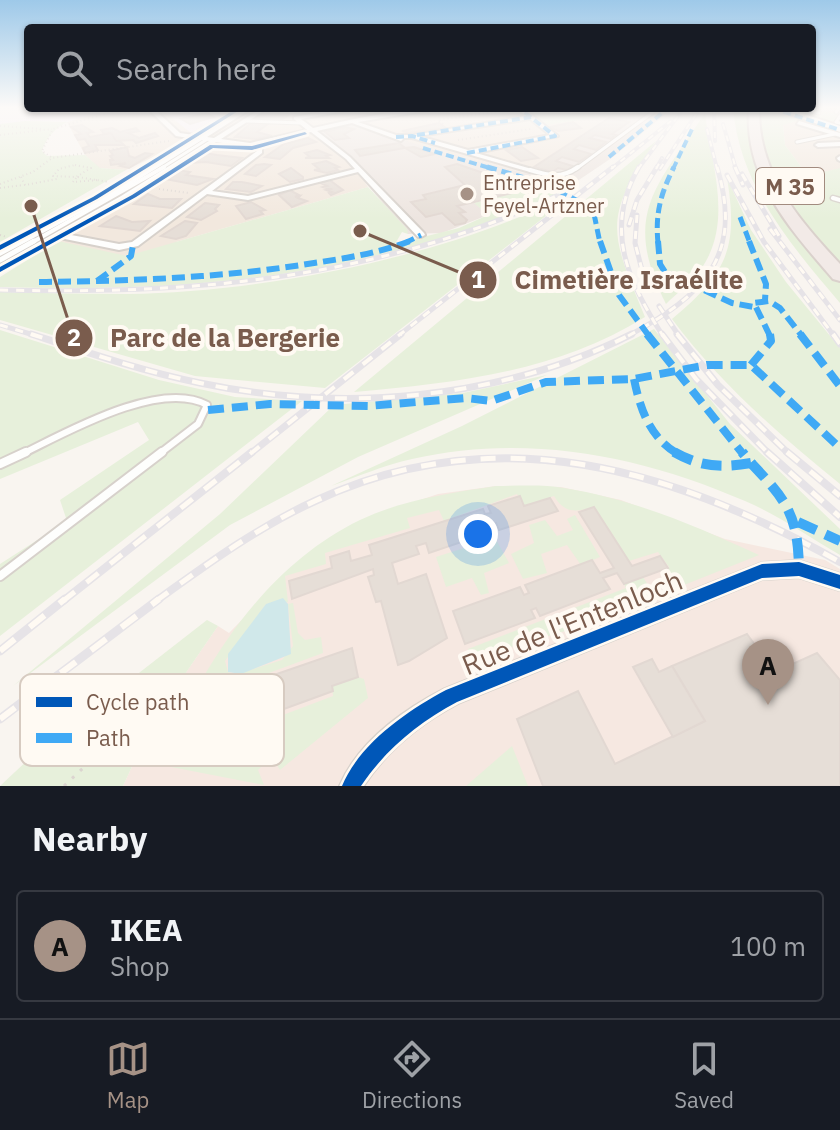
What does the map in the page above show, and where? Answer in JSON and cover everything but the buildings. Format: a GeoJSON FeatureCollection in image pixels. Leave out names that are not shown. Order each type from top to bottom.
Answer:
{"type":"FeatureCollection","features":[{"type":"Feature","properties":{"kind":"highway","name":"M 35"},"geometry":{"type":"LineString","coordinates":[[756,145],[761,165],[795,223],[840,275]]}},
{"type":"Feature","properties":{"kind":"highway","name":"M 35"},"geometry":{"type":"LineString","coordinates":[[772,145],[773,151]]}},
{"type":"Feature","properties":{"kind":"street"},"geometry":{"type":"LineString","coordinates":[[0,250],[111,193],[191,145]]}},
{"type":"Feature","properties":{"kind":"street"},"geometry":{"type":"LineString","coordinates":[[0,268],[58,235],[192,145]]}},
{"type":"Feature","properties":{"kind":"street"},"geometry":{"type":"LineString","coordinates":[[58,235],[129,246],[258,154],[262,150],[259,145]]}},
{"type":"Feature","properties":{"kind":"street"},"geometry":{"type":"LineString","coordinates":[[330,145],[359,170],[421,235]]}},
{"type":"Feature","properties":{"kind":"street"},"geometry":{"type":"LineString","coordinates":[[415,145],[423,148]]}},
{"type":"Feature","properties":{"kind":"street"},"geometry":{"type":"LineString","coordinates":[[442,145],[469,150],[530,170]]}},
{"type":"Feature","properties":{"kind":"street"},"geometry":{"type":"LineString","coordinates":[[469,150],[504,145]]}},
{"type":"Feature","properties":{"kind":"street"},"geometry":{"type":"LineString","coordinates":[[818,145],[825,145]]}},
{"type":"Feature","properties":{"kind":"street"},"geometry":{"type":"LineString","coordinates":[[204,194],[248,198],[359,170]]}},
{"type":"Feature","properties":{"kind":"street","name":"Rue de l'Entenloch"},"geometry":{"type":"LineString","coordinates":[[351,786],[393,733],[426,709],[452,696],[762,571],[799,569],[840,582]]}},
{"type":"Feature","properties":{"kind":"lane"},"geometry":{"type":"LineString","coordinates":[[0,260],[134,186],[192,145]]}},
{"type":"Feature","properties":{"kind":"lane"},"geometry":{"type":"LineString","coordinates":[[530,170],[554,177],[567,175],[608,145]]}},
{"type":"Feature","properties":{"kind":"lane"},"geometry":{"type":"LineString","coordinates":[[833,198],[840,200]]}},
{"type":"Feature","properties":{"kind":"lane"},"geometry":{"type":"LineString","coordinates":[[0,464],[150,400],[181,394],[200,398],[207,405],[198,424],[0,576]]}},
{"type":"Feature","properties":{"kind":"path"},"geometry":{"type":"LineString","coordinates":[[45,145],[42,151],[52,158]]}},
{"type":"Feature","properties":{"kind":"path"},"geometry":{"type":"LineString","coordinates":[[0,186],[52,158],[73,157],[130,145]]}},
{"type":"Feature","properties":{"kind":"path"},"geometry":{"type":"LineString","coordinates":[[169,151],[186,145]]}},
{"type":"Feature","properties":{"kind":"path"},"geometry":{"type":"LineString","coordinates":[[466,145],[469,150]]}},
{"type":"Feature","properties":{"kind":"path"},"geometry":{"type":"LineString","coordinates":[[73,157],[75,165]]}},
{"type":"Feature","properties":{"kind":"path"},"geometry":{"type":"LineString","coordinates":[[58,179],[54,173],[75,165],[91,168],[73,182],[99,180]]}},
{"type":"Feature","properties":{"kind":"path"},"geometry":{"type":"LineString","coordinates":[[21,177],[25,185]]}},
{"type":"Feature","properties":{"kind":"path"},"geometry":{"type":"LineString","coordinates":[[0,186],[77,177],[94,179]]}},
{"type":"Feature","properties":{"kind":"path"},"geometry":{"type":"LineString","coordinates":[[148,187],[161,180]]}},
{"type":"Feature","properties":{"kind":"path"},"geometry":{"type":"LineString","coordinates":[[102,194],[119,183]]}},
{"type":"Feature","properties":{"kind":"path"},"geometry":{"type":"LineString","coordinates":[[148,187],[204,194]]}},
{"type":"Feature","properties":{"kind":"path"},"geometry":{"type":"LineString","coordinates":[[0,250],[16,240]]}},
{"type":"Feature","properties":{"kind":"path"},"geometry":{"type":"LineString","coordinates":[[64,786],[85,766]]}},
{"type":"Feature","properties":{"kind":"shaded area"},"geometry":{"type":"Polygon","coordinates":[[[79,145],[567,145],[524,173],[425,147],[340,145],[368,187],[176,242],[166,271],[58,241],[192,153],[172,148],[126,170],[99,168],[79,145]]]}},
{"type":"Feature","properties":{"kind":"shaded area"},"geometry":{"type":"Polygon","coordinates":[[[330,145],[418,145],[524,173],[567,145],[628,145],[567,188],[516,192],[475,202],[488,215],[442,233],[408,234],[346,159],[330,145]]]}},
{"type":"Feature","properties":{"kind":"shaded area"},"geometry":{"type":"Polygon","coordinates":[[[785,145],[840,145],[840,169],[808,176],[785,145]]]}},
{"type":"Feature","properties":{"kind":"shaded area"},"geometry":{"type":"Polygon","coordinates":[[[496,486],[561,487],[621,500],[725,539],[825,560],[840,569],[840,786],[123,786],[132,766],[284,766],[284,674],[185,674],[218,626],[229,633],[294,567],[361,520],[438,494],[496,486]]]}},
{"type":"Feature","properties":{"kind":"green space"},"geometry":{"type":"Polygon","coordinates":[[[0,145],[45,145],[42,151],[47,156],[85,155],[100,168],[126,170],[0,242],[0,145]]]}},
{"type":"Feature","properties":{"kind":"green space"},"geometry":{"type":"Polygon","coordinates":[[[654,145],[627,189],[617,226],[624,265],[645,317],[611,336],[541,363],[467,379],[354,392],[654,145]]]}},
{"type":"Feature","properties":{"kind":"green space"},"geometry":{"type":"Polygon","coordinates":[[[684,145],[710,145],[718,212],[711,251],[701,269],[666,304],[646,247],[646,224],[650,203],[684,145]]]}},
{"type":"Feature","properties":{"kind":"green space"},"geometry":{"type":"Polygon","coordinates":[[[740,145],[785,145],[808,176],[840,168],[840,303],[786,237],[746,164],[740,145]]]}},
{"type":"Feature","properties":{"kind":"green space"},"geometry":{"type":"Polygon","coordinates":[[[727,178],[751,230],[786,282],[840,348],[840,484],[751,407],[672,319],[705,288],[724,258],[731,224],[727,178]]]}},
{"type":"Feature","properties":{"kind":"green space"},"geometry":{"type":"Polygon","coordinates":[[[368,187],[407,229],[408,234],[402,232],[395,244],[459,228],[488,215],[474,203],[516,192],[567,188],[501,218],[432,241],[362,260],[290,273],[218,282],[145,286],[0,287],[0,277],[58,241],[127,256],[368,187]]]}},
{"type":"Feature","properties":{"kind":"green space"},"geometry":{"type":"Polygon","coordinates":[[[560,199],[565,201],[325,388],[195,376],[0,320],[0,292],[180,292],[292,279],[349,268],[460,238],[560,199]]]}},
{"type":"Feature","properties":{"kind":"green space"},"geometry":{"type":"Polygon","coordinates":[[[654,329],[730,424],[840,529],[840,555],[769,513],[705,485],[664,471],[582,453],[497,448],[455,451],[402,462],[331,486],[462,426],[654,329]]]}},
{"type":"Feature","properties":{"kind":"green space"},"geometry":{"type":"Polygon","coordinates":[[[0,330],[159,380],[235,397],[302,401],[0,636],[0,564],[67,521],[60,500],[149,440],[138,422],[0,479],[0,330]]]}},
{"type":"Feature","properties":{"kind":"green space"},"geometry":{"type":"Polygon","coordinates":[[[547,375],[358,457],[230,525],[27,674],[220,514],[334,405],[463,393],[547,375]]]}},
{"type":"Feature","properties":{"kind":"green space"},"geometry":{"type":"Polygon","coordinates":[[[496,486],[539,486],[590,493],[639,506],[759,555],[674,589],[661,570],[669,567],[658,552],[629,561],[594,507],[567,509],[554,496],[524,506],[517,494],[444,521],[439,510],[407,518],[410,528],[325,553],[326,564],[285,576],[288,602],[266,604],[225,661],[228,672],[232,674],[206,674],[239,624],[265,593],[293,564],[325,540],[360,520],[392,507],[496,486]]]}},
{"type":"Feature","properties":{"kind":"green space"},"geometry":{"type":"Polygon","coordinates":[[[575,515],[600,557],[581,565],[567,545],[541,554],[547,573],[523,579],[511,554],[534,543],[529,525],[545,520],[557,536],[573,530],[567,519],[575,515]]]}},
{"type":"Feature","properties":{"kind":"green space"},"geometry":{"type":"Polygon","coordinates":[[[495,538],[509,563],[484,573],[489,593],[481,595],[472,578],[446,587],[436,557],[495,538]]]}},
{"type":"Feature","properties":{"kind":"green space"},"geometry":{"type":"Polygon","coordinates":[[[643,577],[655,597],[572,629],[471,659],[468,649],[626,588],[624,584],[643,577]]]}},
{"type":"Feature","properties":{"kind":"green space"},"geometry":{"type":"Polygon","coordinates":[[[293,603],[298,633],[305,640],[321,637],[323,653],[266,674],[237,674],[282,660],[293,646],[288,604],[293,603]]]}},
{"type":"Feature","properties":{"kind":"green space"},"geometry":{"type":"Polygon","coordinates":[[[207,620],[218,626],[185,674],[138,674],[207,620]]]}},
{"type":"Feature","properties":{"kind":"green space"},"geometry":{"type":"Polygon","coordinates":[[[358,677],[364,679],[368,698],[280,770],[278,766],[284,766],[284,715],[333,696],[332,686],[358,677]]]}},
{"type":"Feature","properties":{"kind":"green space"},"geometry":{"type":"Polygon","coordinates":[[[512,746],[528,786],[466,786],[512,746]]]}},
{"type":"Feature","properties":{"kind":"green space"},"geometry":{"type":"Polygon","coordinates":[[[21,766],[132,766],[123,786],[0,786],[21,766]]]}},
{"type":"Feature","properties":{"kind":"green space"},"geometry":{"type":"Polygon","coordinates":[[[166,766],[262,766],[258,770],[264,785],[166,766]]]}},
{"type":"Feature","properties":{"kind":"water"},"geometry":{"type":"Polygon","coordinates":[[[283,598],[288,604],[291,654],[241,674],[228,672],[228,654],[266,604],[283,598]]]}},
{"type":"Feature","properties":{"kind":"railway"},"geometry":{"type":"LineString","coordinates":[[611,169],[641,145]]}},
{"type":"Feature","properties":{"kind":"railway"},"geometry":{"type":"LineString","coordinates":[[638,169],[656,145]]}},
{"type":"Feature","properties":{"kind":"railway"},"geometry":{"type":"LineString","coordinates":[[660,169],[676,145]]}},
{"type":"Feature","properties":{"kind":"railway"},"geometry":{"type":"LineString","coordinates":[[711,145],[717,169]]}},
{"type":"Feature","properties":{"kind":"railway"},"geometry":{"type":"LineString","coordinates":[[729,145],[736,169]]}},
{"type":"Feature","properties":{"kind":"railway"},"geometry":{"type":"LineString","coordinates":[[656,169],[662,158]]}},
{"type":"Feature","properties":{"kind":"railway"},"geometry":{"type":"LineString","coordinates":[[398,336],[613,167]]}},
{"type":"Feature","properties":{"kind":"railway"},"geometry":{"type":"LineString","coordinates":[[629,225],[637,200],[657,167]]}},
{"type":"Feature","properties":{"kind":"railway"},"geometry":{"type":"LineString","coordinates":[[665,314],[697,288],[711,270],[721,249],[725,225],[724,198],[717,167]]}},
{"type":"Feature","properties":{"kind":"railway"},"geometry":{"type":"LineString","coordinates":[[735,167],[743,185]]}},
{"type":"Feature","properties":{"kind":"railway"},"geometry":{"type":"LineString","coordinates":[[638,169],[628,190],[623,212],[624,254],[639,295],[654,322]]}},
{"type":"Feature","properties":{"kind":"railway"},"geometry":{"type":"LineString","coordinates":[[742,174],[779,236]]}},
{"type":"Feature","properties":{"kind":"railway"},"geometry":{"type":"LineString","coordinates":[[727,175],[764,242],[834,336]]}},
{"type":"Feature","properties":{"kind":"railway"},"geometry":{"type":"LineString","coordinates":[[0,290],[148,289],[291,275],[361,262],[430,243],[500,220],[569,190]]}},
{"type":"Feature","properties":{"kind":"railway"},"geometry":{"type":"LineString","coordinates":[[637,215],[635,243],[642,270]]}},
{"type":"Feature","properties":{"kind":"railway"},"geometry":{"type":"LineString","coordinates":[[770,229],[840,320]]}},
{"type":"Feature","properties":{"kind":"railway"},"geometry":{"type":"LineString","coordinates":[[659,306],[665,314]]}},
{"type":"Feature","properties":{"kind":"railway"},"geometry":{"type":"LineString","coordinates":[[654,322],[665,314]]}},
{"type":"Feature","properties":{"kind":"railway"},"geometry":{"type":"LineString","coordinates":[[665,314],[679,336]]}},
{"type":"Feature","properties":{"kind":"railway"},"geometry":{"type":"LineString","coordinates":[[630,335],[654,322]]}},
{"type":"Feature","properties":{"kind":"railway"},"geometry":{"type":"LineString","coordinates":[[654,322],[663,336]]}},
{"type":"Feature","properties":{"kind":"railway"},"geometry":{"type":"LineString","coordinates":[[0,325],[37,336]]}},
{"type":"Feature","properties":{"kind":"railway"},"geometry":{"type":"LineString","coordinates":[[31,334],[136,367],[200,383],[254,392],[321,397]]}},
{"type":"Feature","properties":{"kind":"railway"},"geometry":{"type":"LineString","coordinates":[[321,397],[401,334]]}},
{"type":"Feature","properties":{"kind":"railway"},"geometry":{"type":"LineString","coordinates":[[662,334],[696,379],[767,452]]}},
{"type":"Feature","properties":{"kind":"railway"},"geometry":{"type":"LineString","coordinates":[[677,334],[718,385],[789,454]]}},
{"type":"Feature","properties":{"kind":"railway"},"geometry":{"type":"LineString","coordinates":[[833,334],[840,344]]}},
{"type":"Feature","properties":{"kind":"railway"},"geometry":{"type":"LineString","coordinates":[[321,397],[420,394],[475,386],[529,374],[630,335]]}},
{"type":"Feature","properties":{"kind":"railway"},"geometry":{"type":"LineString","coordinates":[[250,454],[321,397]]}},
{"type":"Feature","properties":{"kind":"railway"},"geometry":{"type":"LineString","coordinates":[[63,601],[252,452]]}},
{"type":"Feature","properties":{"kind":"railway"},"geometry":{"type":"LineString","coordinates":[[767,452],[840,517]]}},
{"type":"Feature","properties":{"kind":"railway"},"geometry":{"type":"LineString","coordinates":[[787,452],[840,496]]}},
{"type":"Feature","properties":{"kind":"railway"},"geometry":{"type":"LineString","coordinates":[[156,601],[213,560],[315,501],[383,475],[451,462],[518,458],[584,465],[649,479],[713,501],[777,529],[840,562]]}},
{"type":"Feature","properties":{"kind":"railway"},"geometry":{"type":"LineString","coordinates":[[0,651],[65,599]]}},
{"type":"Feature","properties":{"kind":"railway"},"geometry":{"type":"LineString","coordinates":[[60,674],[159,599]]}},
{"type":"Feature","properties":{"kind":"railway"},"geometry":{"type":"LineString","coordinates":[[0,719],[20,704]]}},
{"type":"Feature","properties":{"kind":"marked path"},"geometry":{"type":"LineString","coordinates":[[467,153],[510,145]]}},
{"type":"Feature","properties":{"kind":"marked path"},"geometry":{"type":"LineString","coordinates":[[609,157],[624,145]]}},
{"type":"Feature","properties":{"kind":"marked path"},"geometry":{"type":"LineString","coordinates":[[684,145],[660,195],[656,221],[660,264],[665,272],[681,281],[732,303],[754,307]]}},
{"type":"Feature","properties":{"kind":"marked path"},"geometry":{"type":"LineString","coordinates":[[423,148],[546,184],[593,209],[603,258],[619,295],[663,356],[751,463],[729,467],[708,466],[672,451],[647,421],[634,379]]}},
{"type":"Feature","properties":{"kind":"marked path"},"geometry":{"type":"LineString","coordinates":[[740,217],[766,284],[765,300]]}},
{"type":"Feature","properties":{"kind":"marked path"},"geometry":{"type":"LineString","coordinates":[[39,282],[147,280],[255,271],[375,252],[421,235]]}},
{"type":"Feature","properties":{"kind":"marked path"},"geometry":{"type":"LineString","coordinates":[[97,281],[131,256],[133,245]]}},
{"type":"Feature","properties":{"kind":"marked path"},"geometry":{"type":"LineString","coordinates":[[751,365],[771,341],[769,328],[754,303],[769,301],[780,308],[840,386]]}},
{"type":"Feature","properties":{"kind":"marked path"},"geometry":{"type":"LineString","coordinates":[[208,410],[270,404],[368,406],[466,398],[491,401],[546,382],[634,379],[707,365],[751,365],[840,448]]}},
{"type":"Feature","properties":{"kind":"marked path"},"geometry":{"type":"LineString","coordinates":[[751,463],[791,509],[797,532],[799,569]]}},
{"type":"Feature","properties":{"kind":"marked path"},"geometry":{"type":"LineString","coordinates":[[798,522],[840,541]]}},
{"type":"Feature","properties":{"kind":"cycle path"},"geometry":{"type":"LineString","coordinates":[[0,248],[95,198],[181,145]]}},
{"type":"Feature","properties":{"kind":"cycle path"},"geometry":{"type":"LineString","coordinates":[[0,270],[134,196],[212,146],[252,148],[264,145]]}},
{"type":"Feature","properties":{"kind":"cycle path"},"geometry":{"type":"LineString","coordinates":[[351,786],[395,733],[452,696],[762,571],[799,569],[840,582]]}},
{"type":"Feature","properties":{"kind":"place","name":"Entreprise Feyel-Artzner"},"geometry":{"type":"Point","coordinates":[467,194]}},
{"type":"Feature","properties":{"kind":"place","name":"Parc de la Bergerie"},"geometry":{"type":"Point","coordinates":[31,206]}},
{"type":"Feature","properties":{"kind":"place","name":"Cimetière Israélite"},"geometry":{"type":"Point","coordinates":[360,231]}},
{"type":"Feature","properties":{"kind":"place","name":"IKEA"},"geometry":{"type":"Point","coordinates":[768,705]}}]}
